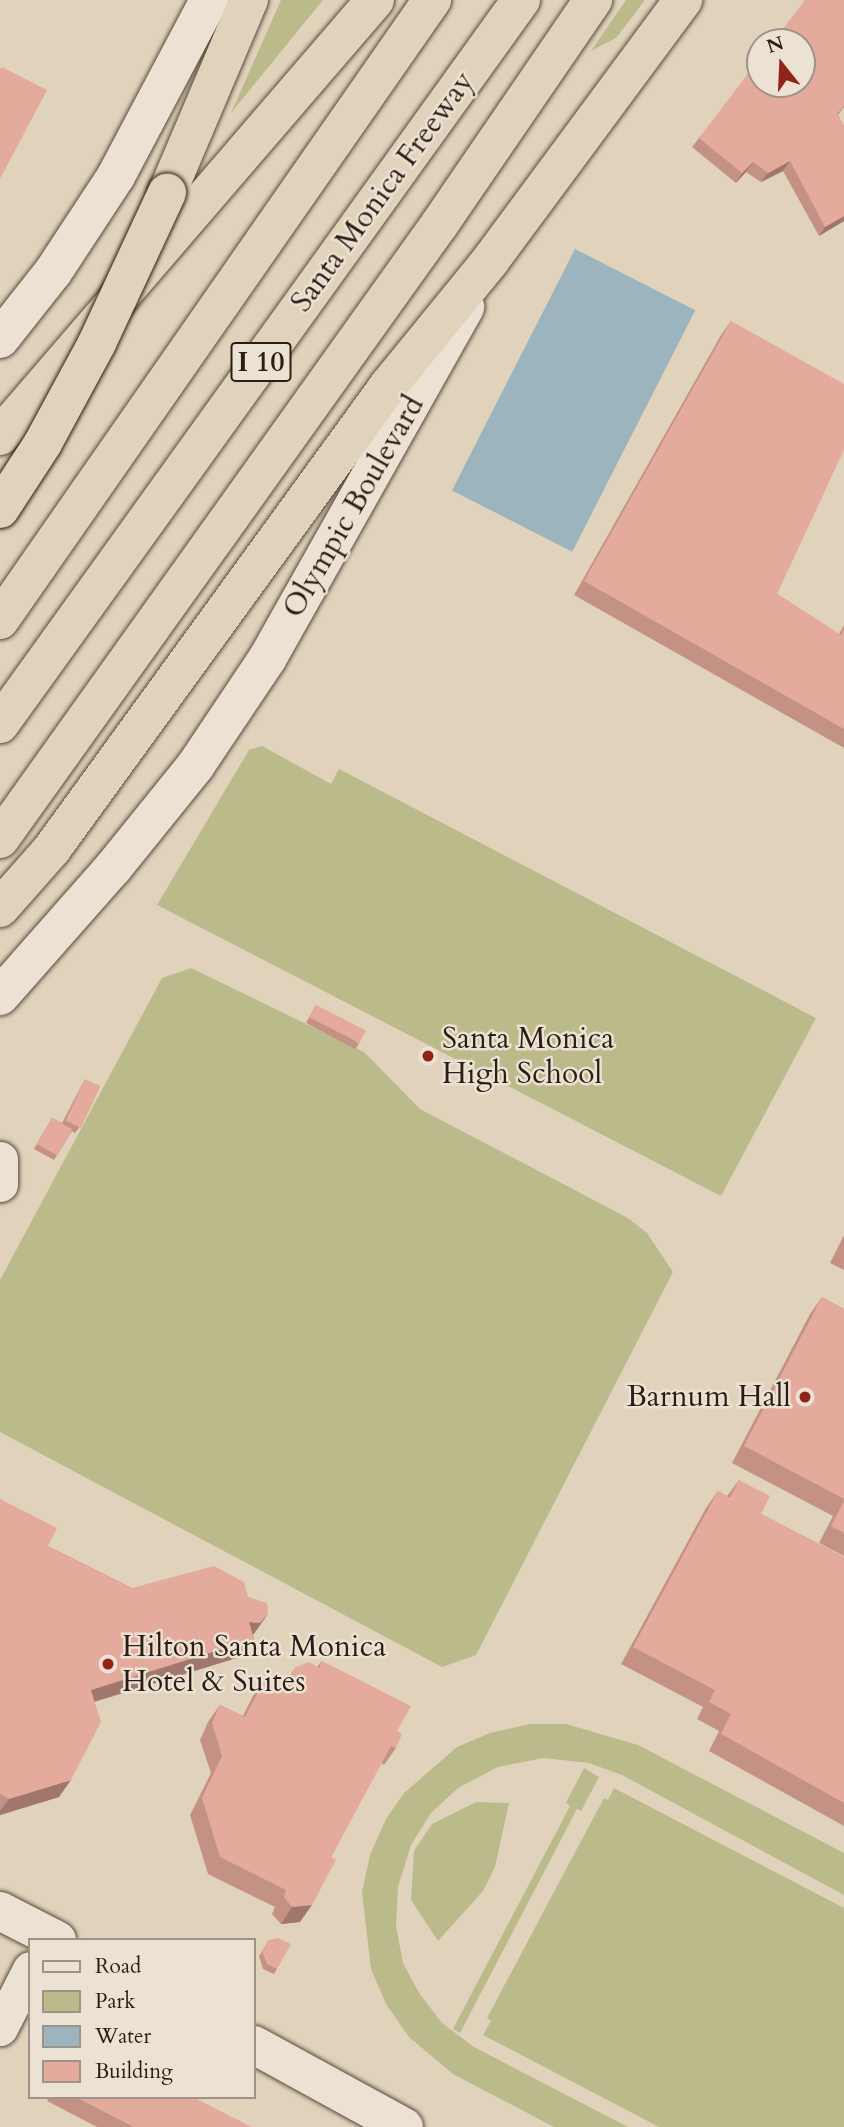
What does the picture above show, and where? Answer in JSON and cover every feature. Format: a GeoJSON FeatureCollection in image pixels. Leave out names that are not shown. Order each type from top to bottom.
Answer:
{"type":"FeatureCollection","features":[{"type":"Feature","properties":{"kind":"highway"},"geometry":{"type":"LineString","coordinates":[[0,509],[43,443],[97,342],[167,193],[249,0]]}},
{"type":"Feature","properties":{"kind":"highway"},"geometry":{"type":"LineString","coordinates":[[0,436],[375,0]]}},
{"type":"Feature","properties":{"kind":"highway","name":"I 10"},"geometry":{"type":"LineString","coordinates":[[0,620],[432,0]]}},
{"type":"Feature","properties":{"kind":"highway","name":"Santa Monica Freeway"},"geometry":{"type":"LineString","coordinates":[[0,724],[521,0]]}},
{"type":"Feature","properties":{"kind":"highway"},"geometry":{"type":"LineString","coordinates":[[0,839],[142,642],[593,0]]}},
{"type":"Feature","properties":{"kind":"highway","name":"Olympic Boulevard"},"geometry":{"type":"LineString","coordinates":[[490,261],[683,0]]}},
{"type":"Feature","properties":{"kind":"highway"},"geometry":{"type":"LineString","coordinates":[[0,908],[52,849],[389,386],[490,261]]}},
{"type":"Feature","properties":{"kind":"main road"},"geometry":{"type":"LineString","coordinates":[[0,339],[53,272],[116,176],[209,0]]}},
{"type":"Feature","properties":{"kind":"main road","name":"Olympic Boulevard"},"geometry":{"type":"LineString","coordinates":[[0,996],[196,765],[267,659],[490,261]]}},
{"type":"Feature","properties":{"kind":"main road"},"geometry":{"type":"LineString","coordinates":[[0,1911],[50,1938]]}},
{"type":"Feature","properties":{"kind":"main road"},"geometry":{"type":"LineString","coordinates":[[256,2046],[404,2127]]}},
{"type":"Feature","properties":{"kind":"street"},"geometry":{"type":"LineString","coordinates":[[0,1159],[0,1184]]}},
{"type":"Feature","properties":{"kind":"street"},"geometry":{"type":"LineString","coordinates":[[0,2028],[28,1973]]}},
{"type":"Feature","properties":{"kind":"green space"},"geometry":{"type":"Polygon","coordinates":[[[281,0],[323,0],[231,113],[281,0]]]}},
{"type":"Feature","properties":{"kind":"green space"},"geometry":{"type":"Polygon","coordinates":[[[626,0],[645,0],[616,38],[591,51],[626,0]]]}},
{"type":"Feature","properties":{"kind":"green space"},"geometry":{"type":"Polygon","coordinates":[[[262,746],[331,784],[339,769],[816,1018],[721,1196],[157,905],[249,750],[262,746]]]}},
{"type":"Feature","properties":{"kind":"green space"},"geometry":{"type":"Polygon","coordinates":[[[191,968],[364,1052],[420,1109],[628,1218],[647,1233],[673,1272],[476,1655],[442,1667],[0,1432],[0,1280],[162,978],[191,968]]]}},
{"type":"Feature","properties":{"kind":"green space"},"geometry":{"type":"Polygon","coordinates":[[[530,1724],[566,1724],[638,1745],[844,1853],[844,1895],[622,1775],[589,1763],[543,1758],[498,1767],[458,1788],[431,1813],[411,1845],[398,1887],[396,1926],[403,1963],[419,1993],[442,2023],[474,2047],[628,2127],[554,2127],[453,2074],[409,2037],[386,2004],[371,1969],[362,1892],[370,1855],[386,1819],[404,1793],[457,1747],[490,1733],[530,1724]]]}},
{"type":"Feature","properties":{"kind":"green space"},"geometry":{"type":"Polygon","coordinates":[[[584,1768],[599,1777],[581,1811],[577,1809],[460,2033],[453,2029],[570,1806],[566,1803],[584,1768]]]}},
{"type":"Feature","properties":{"kind":"green space"},"geometry":{"type":"Polygon","coordinates":[[[614,1788],[844,1908],[844,2127],[659,2127],[483,2035],[491,2021],[487,2018],[604,1798],[608,1800],[614,1788]]]}},
{"type":"Feature","properties":{"kind":"green space"},"geometry":{"type":"Polygon","coordinates":[[[476,1802],[509,1803],[495,1867],[483,1891],[438,1941],[411,1900],[414,1851],[432,1824],[476,1802]]]}},
{"type":"Feature","properties":{"kind":"water"},"geometry":{"type":"Polygon","coordinates":[[[575,249],[695,310],[572,552],[452,490],[575,249]]]}},
{"type":"Feature","properties":{"kind":"building"},"geometry":{"type":"Polygon","coordinates":[[[805,0],[844,0],[844,106],[837,114],[844,126],[844,216],[825,227],[790,161],[768,173],[753,162],[742,173],[699,138],[746,76],[746,98],[816,98],[816,28],[784,28],[805,0]]]}},
{"type":"Feature","properties":{"kind":"building"},"geometry":{"type":"Polygon","coordinates":[[[2,67],[47,90],[0,179],[0,69],[2,67]]]}},
{"type":"Feature","properties":{"kind":"building"},"geometry":{"type":"Polygon","coordinates":[[[731,321],[844,384],[844,450],[777,594],[841,635],[844,629],[844,729],[584,581],[731,321]]]}},
{"type":"Feature","properties":{"kind":"building"},"geometry":{"type":"Polygon","coordinates":[[[316,1005],[366,1030],[360,1043],[310,1017],[316,1005]]]}},
{"type":"Feature","properties":{"kind":"building"},"geometry":{"type":"Polygon","coordinates":[[[85,1079],[100,1086],[81,1128],[66,1121],[85,1079]]]}},
{"type":"Feature","properties":{"kind":"building"},"geometry":{"type":"Polygon","coordinates":[[[52,1118],[72,1129],[58,1155],[37,1144],[52,1118]]]}},
{"type":"Feature","properties":{"kind":"building","name":"Barnum Hall"},"geometry":{"type":"Polygon","coordinates":[[[822,1297],[844,1309],[844,1499],[744,1446],[822,1297]]]}},
{"type":"Feature","properties":{"kind":"building"},"geometry":{"type":"Polygon","coordinates":[[[739,1480],[770,1496],[761,1514],[844,1557],[844,1803],[721,1734],[731,1714],[709,1702],[715,1690],[633,1647],[718,1491],[730,1498],[739,1480]]]}},
{"type":"Feature","properties":{"kind":"building","name":"Hilton Santa Monica Hotel & Suites"},"geometry":{"type":"Polygon","coordinates":[[[0,1499],[57,1528],[48,1546],[132,1588],[214,1566],[244,1582],[248,1597],[267,1603],[268,1614],[260,1623],[249,1622],[254,1639],[91,1690],[101,1722],[71,1780],[9,1799],[0,1794],[0,1499]]]}},
{"type":"Feature","properties":{"kind":"building"},"geometry":{"type":"Polygon","coordinates":[[[844,1501],[844,1533],[831,1526],[844,1501]]]}},
{"type":"Feature","properties":{"kind":"building"},"geometry":{"type":"Polygon","coordinates":[[[322,1661],[411,1706],[397,1731],[402,1734],[396,1748],[391,1746],[331,1857],[336,1860],[312,1905],[292,1907],[284,1897],[286,1890],[220,1857],[202,1798],[222,1756],[212,1723],[220,1705],[245,1717],[265,1679],[284,1688],[296,1667],[309,1662],[319,1668],[322,1661]]]}},
{"type":"Feature","properties":{"kind":"building"},"geometry":{"type":"Polygon","coordinates":[[[278,1938],[291,1944],[277,1969],[267,1964],[262,1951],[269,1940],[278,1938]]]}},
{"type":"Feature","properties":{"kind":"building"},"geometry":{"type":"Polygon","coordinates":[[[79,2099],[196,2099],[251,2127],[134,2127],[79,2099]]]}},
{"type":"Feature","properties":{"kind":"place","name":"Santa Monica High School"},"geometry":{"type":"Point","coordinates":[428,1056]}},
{"type":"Feature","properties":{"kind":"place","name":"Barnum Hall"},"geometry":{"type":"Point","coordinates":[805,1397]}},
{"type":"Feature","properties":{"kind":"place","name":"Hilton Santa Monica Hotel & Suites"},"geometry":{"type":"Point","coordinates":[108,1664]}}]}
